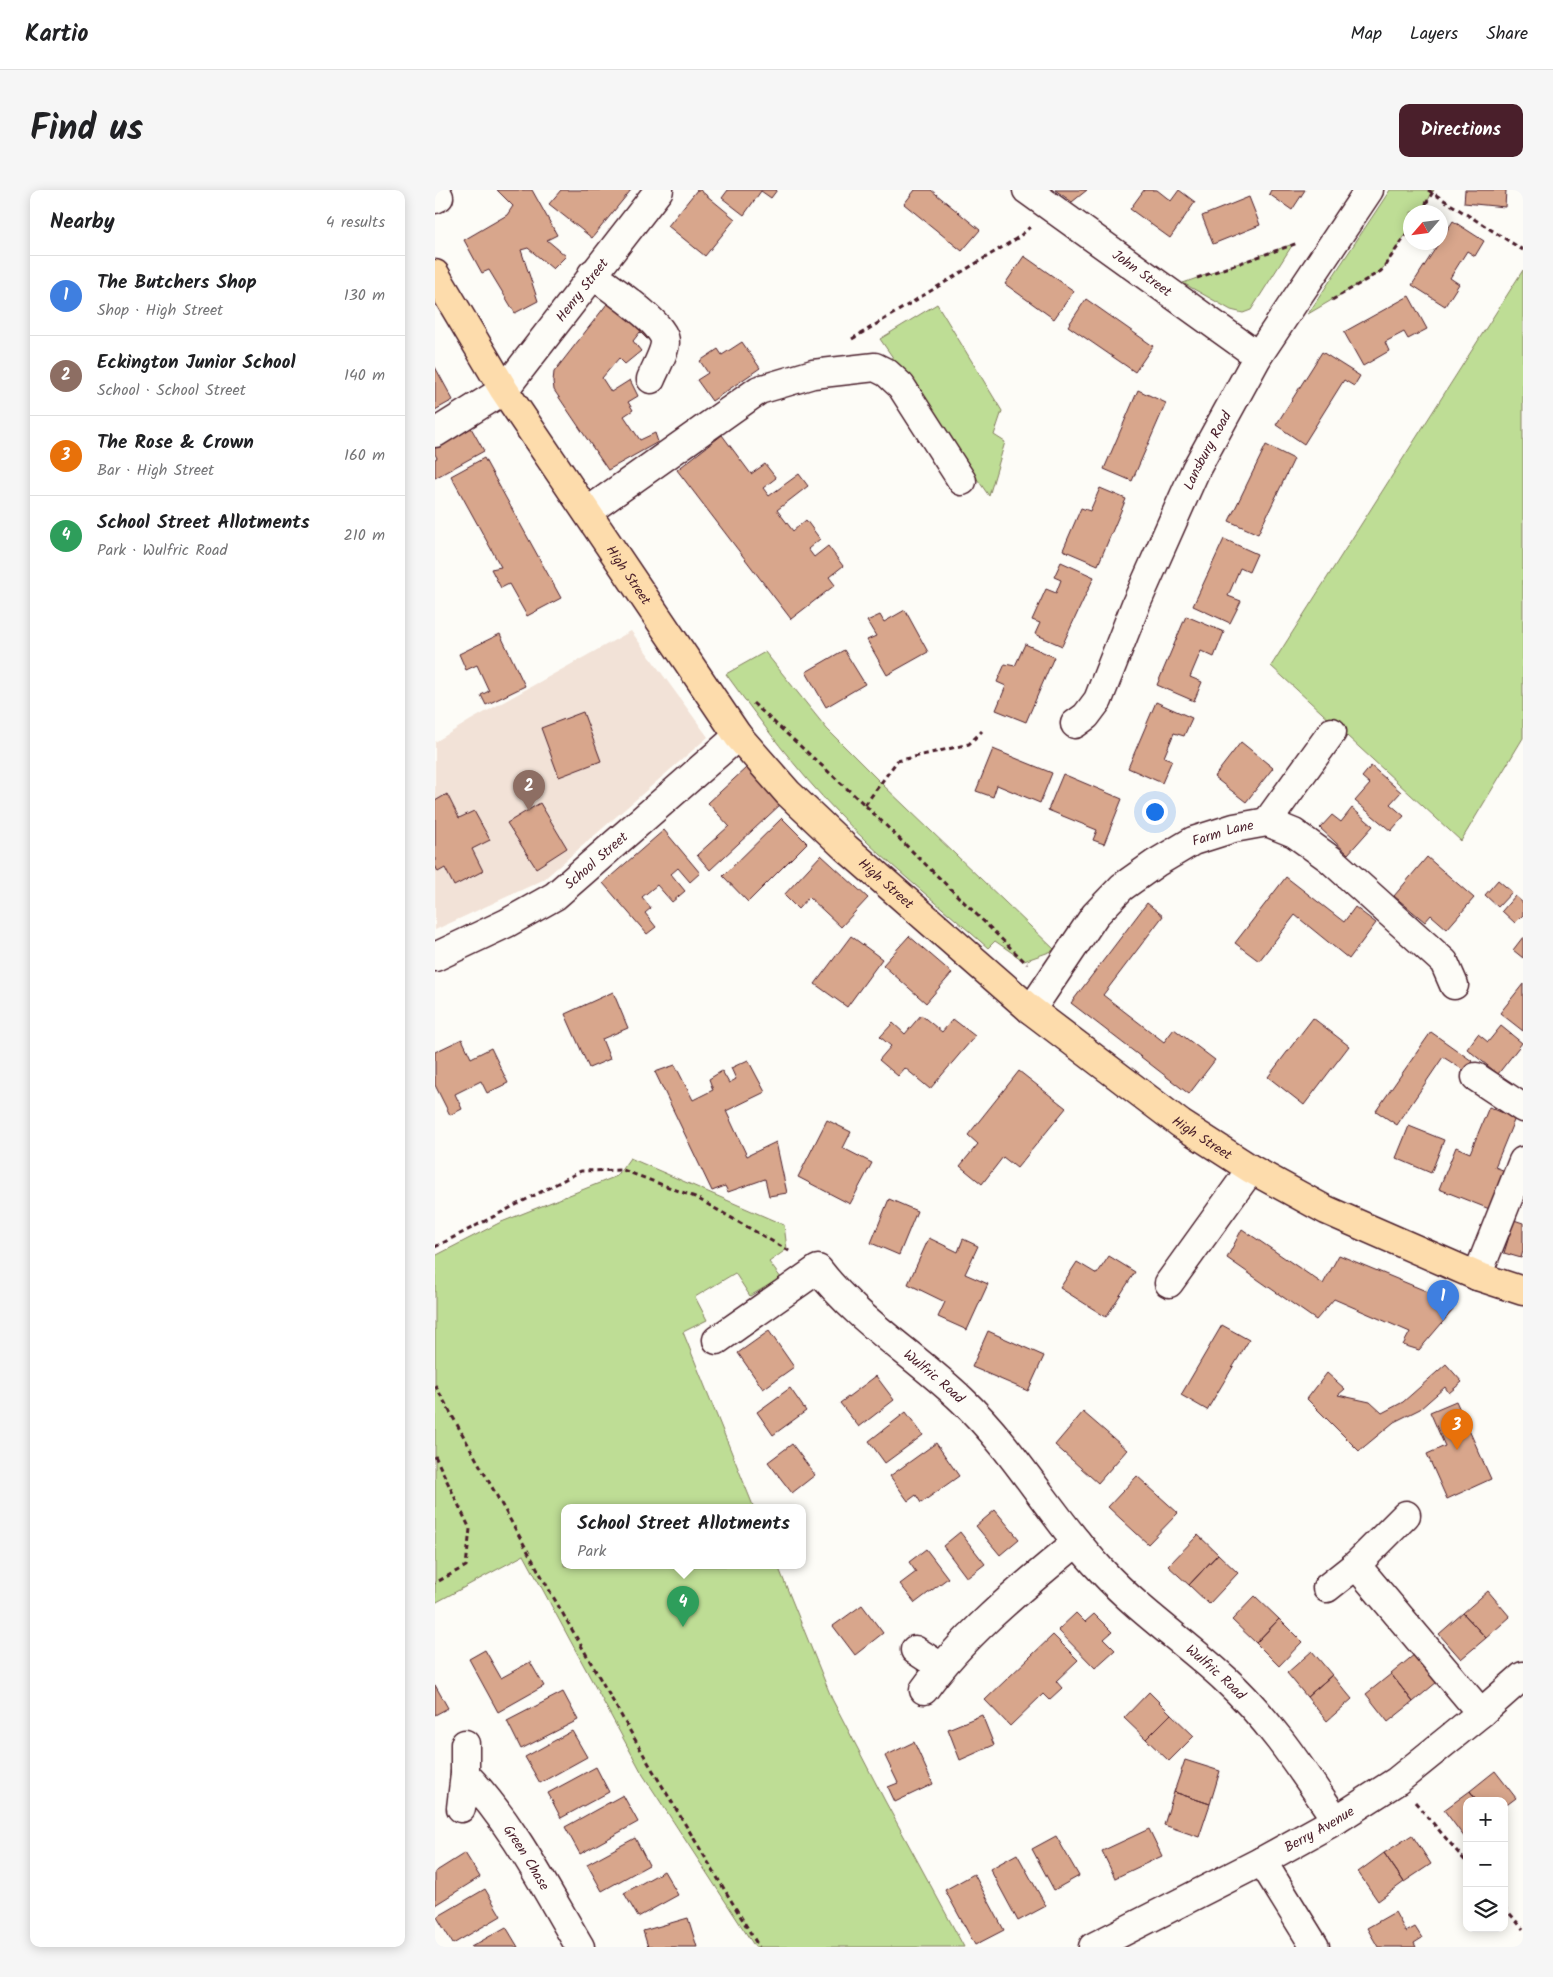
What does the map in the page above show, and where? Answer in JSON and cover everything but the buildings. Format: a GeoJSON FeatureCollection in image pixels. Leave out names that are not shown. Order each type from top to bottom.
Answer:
{"type":"FeatureCollection","features":[{"type":"Feature","properties":{"kind":"main road","name":"High Street"},"geometry":{"type":"LineString","coordinates":[[435,274],[504,390],[738,736],[788,793],[846,848],[1031,1010],[1181,1124],[1251,1169],[1327,1210],[1477,1276],[1523,1291]]}},
{"type":"Feature","properties":{"kind":"street","name":"Henry Street"},"geometry":{"type":"LineString","coordinates":[[504,390],[659,190]]}},
{"type":"Feature","properties":{"kind":"street","name":"John Street"},"geometry":{"type":"LineString","coordinates":[[1027,190],[1258,356]]}},
{"type":"Feature","properties":{"kind":"street","name":"Lansbury Road"},"geometry":{"type":"LineString","coordinates":[[1075,724],[1086,716],[1098,700],[1136,604],[1196,469],[1258,356],[1369,190]]}},
{"type":"Feature","properties":{"kind":"street"},"geometry":{"type":"LineString","coordinates":[[593,274],[652,320],[663,331],[666,342],[651,379]]}},
{"type":"Feature","properties":{"kind":"street"},"geometry":{"type":"LineString","coordinates":[[587,512],[759,390],[813,374],[875,367],[887,373],[901,386],[962,481]]}},
{"type":"Feature","properties":{"kind":"street"},"geometry":{"type":"LineString","coordinates":[[435,433],[504,390]]}},
{"type":"Feature","properties":{"kind":"street"},"geometry":{"type":"LineString","coordinates":[[1267,822],[1331,732]]}},
{"type":"Feature","properties":{"kind":"street","name":"School Street"},"geometry":{"type":"LineString","coordinates":[[435,956],[507,923],[555,896],[738,736]]}},
{"type":"Feature","properties":{"kind":"street","name":"Farm Lane"},"geometry":{"type":"LineString","coordinates":[[1031,1010],[1095,915],[1122,887],[1156,863],[1193,841],[1234,828],[1267,822],[1294,833],[1329,858],[1444,962],[1454,985]]}},
{"type":"Feature","properties":{"kind":"street"},"geometry":{"type":"LineString","coordinates":[[1475,1077],[1523,1108]]}},
{"type":"Feature","properties":{"kind":"street"},"geometry":{"type":"LineString","coordinates":[[1477,1276],[1523,1163]]}},
{"type":"Feature","properties":{"kind":"street"},"geometry":{"type":"LineString","coordinates":[[1169,1283],[1251,1169]]}},
{"type":"Feature","properties":{"kind":"street"},"geometry":{"type":"LineString","coordinates":[[717,1340],[818,1269]]}},
{"type":"Feature","properties":{"kind":"street","name":"Wulfric Road"},"geometry":{"type":"LineString","coordinates":[[818,1269],[849,1305],[919,1361],[963,1400],[1007,1450],[1036,1491],[1102,1572],[1249,1702],[1285,1744],[1336,1820]]}},
{"type":"Feature","properties":{"kind":"street"},"geometry":{"type":"LineString","coordinates":[[1327,1588],[1356,1565],[1406,1515]]}},
{"type":"Feature","properties":{"kind":"street"},"geometry":{"type":"LineString","coordinates":[[924,1690],[941,1667],[980,1628],[1043,1570],[1077,1542]]}},
{"type":"Feature","properties":{"kind":"street"},"geometry":{"type":"LineString","coordinates":[[1356,1565],[1481,1713]]}},
{"type":"Feature","properties":{"kind":"street"},"geometry":{"type":"LineString","coordinates":[[915,1650],[941,1667]]}},
{"type":"Feature","properties":{"kind":"street","name":"Berry Avenue"},"geometry":{"type":"LineString","coordinates":[[1093,1947],[1262,1861],[1336,1820],[1397,1780],[1481,1713],[1523,1676]]}},
{"type":"Feature","properties":{"kind":"street"},"geometry":{"type":"LineString","coordinates":[[461,1808],[465,1774],[465,1744]]}},
{"type":"Feature","properties":{"kind":"street","name":"Green Chase"},"geometry":{"type":"LineString","coordinates":[[465,1774],[488,1798],[538,1876],[580,1947]]}},
{"type":"Feature","properties":{"kind":"street"},"geometry":{"type":"LineString","coordinates":[[1262,1861],[1315,1947]]}},
{"type":"Feature","properties":{"kind":"path"},"geometry":{"type":"LineString","coordinates":[[1428,190],[1434,192],[1523,250]]}},
{"type":"Feature","properties":{"kind":"path"},"geometry":{"type":"LineString","coordinates":[[1426,205],[1434,192]]}},
{"type":"Feature","properties":{"kind":"path"},"geometry":{"type":"LineString","coordinates":[[847,342],[1019,237],[1051,208]]}},
{"type":"Feature","properties":{"kind":"path"},"geometry":{"type":"LineString","coordinates":[[1164,289],[1293,244],[1340,233]]}},
{"type":"Feature","properties":{"kind":"path"},"geometry":{"type":"LineString","coordinates":[[1324,304],[1381,271],[1403,239]]}},
{"type":"Feature","properties":{"kind":"path"},"geometry":{"type":"LineString","coordinates":[[753,703],[865,806],[1029,968]]}},
{"type":"Feature","properties":{"kind":"path"},"geometry":{"type":"LineString","coordinates":[[865,806],[897,761],[969,744],[981,731]]}},
{"type":"Feature","properties":{"kind":"path"},"geometry":{"type":"LineString","coordinates":[[435,1247],[581,1170],[623,1170],[695,1197],[782,1246],[818,1269]]}},
{"type":"Feature","properties":{"kind":"path"},"geometry":{"type":"LineString","coordinates":[[435,1385],[649,1764],[759,1947]]}},
{"type":"Feature","properties":{"kind":"path"},"geometry":{"type":"LineString","coordinates":[[435,1456],[469,1529],[466,1566],[435,1583]]}},
{"type":"Feature","properties":{"kind":"path"},"geometry":{"type":"LineString","coordinates":[[1397,1780],[1463,1858]]}},
{"type":"Feature","properties":{"kind":"path"},"geometry":{"type":"LineString","coordinates":[[1508,1912],[1523,1929]]}},
{"type":"Feature","properties":{"kind":"shaded area"},"geometry":{"type":"Polygon","coordinates":[[[631,631],[708,737],[543,880],[435,930],[435,742],[631,631]]]}},
{"type":"Feature","properties":{"kind":"green space"},"geometry":{"type":"Polygon","coordinates":[[[1390,190],[1434,190],[1425,205],[1403,205],[1403,238],[1381,271],[1308,314],[1390,190]]]}},
{"type":"Feature","properties":{"kind":"green space"},"geometry":{"type":"Polygon","coordinates":[[[1293,244],[1251,310],[1243,313],[1231,310],[1183,283],[1293,244]]]}},
{"type":"Feature","properties":{"kind":"green space"},"geometry":{"type":"Polygon","coordinates":[[[1523,270],[1523,738],[1461,841],[1271,666],[1523,270]]]}},
{"type":"Feature","properties":{"kind":"green space"},"geometry":{"type":"Polygon","coordinates":[[[937,304],[1002,411],[994,435],[1005,442],[989,496],[880,339],[937,304]]]}},
{"type":"Feature","properties":{"kind":"green space"},"geometry":{"type":"Polygon","coordinates":[[[765,652],[827,729],[1055,950],[1024,961],[995,941],[988,948],[892,865],[838,813],[793,763],[726,674],[765,652]]]}},
{"type":"Feature","properties":{"kind":"green space"},"geometry":{"type":"Polygon","coordinates":[[[630,1158],[784,1225],[787,1249],[769,1262],[781,1278],[750,1296],[735,1273],[695,1297],[707,1320],[683,1332],[752,1504],[561,1504],[561,1569],[779,1569],[832,1699],[964,1947],[755,1947],[643,1775],[524,1555],[435,1603],[435,1256],[499,1223],[617,1176],[630,1158]]]}},
{"type":"Feature","properties":{"kind":"place","name":"Eckington Junior School"},"geometry":{"type":"Point","coordinates":[529,811]}},
{"type":"Feature","properties":{"kind":"place","name":"The Butchers Shop"},"geometry":{"type":"Point","coordinates":[1443,1321]}},
{"type":"Feature","properties":{"kind":"place","name":"The Rose & Crown"},"geometry":{"type":"Point","coordinates":[1457,1450]}},
{"type":"Feature","properties":{"kind":"place","name":"School Street Allotments"},"geometry":{"type":"Point","coordinates":[683,1627]}}]}
